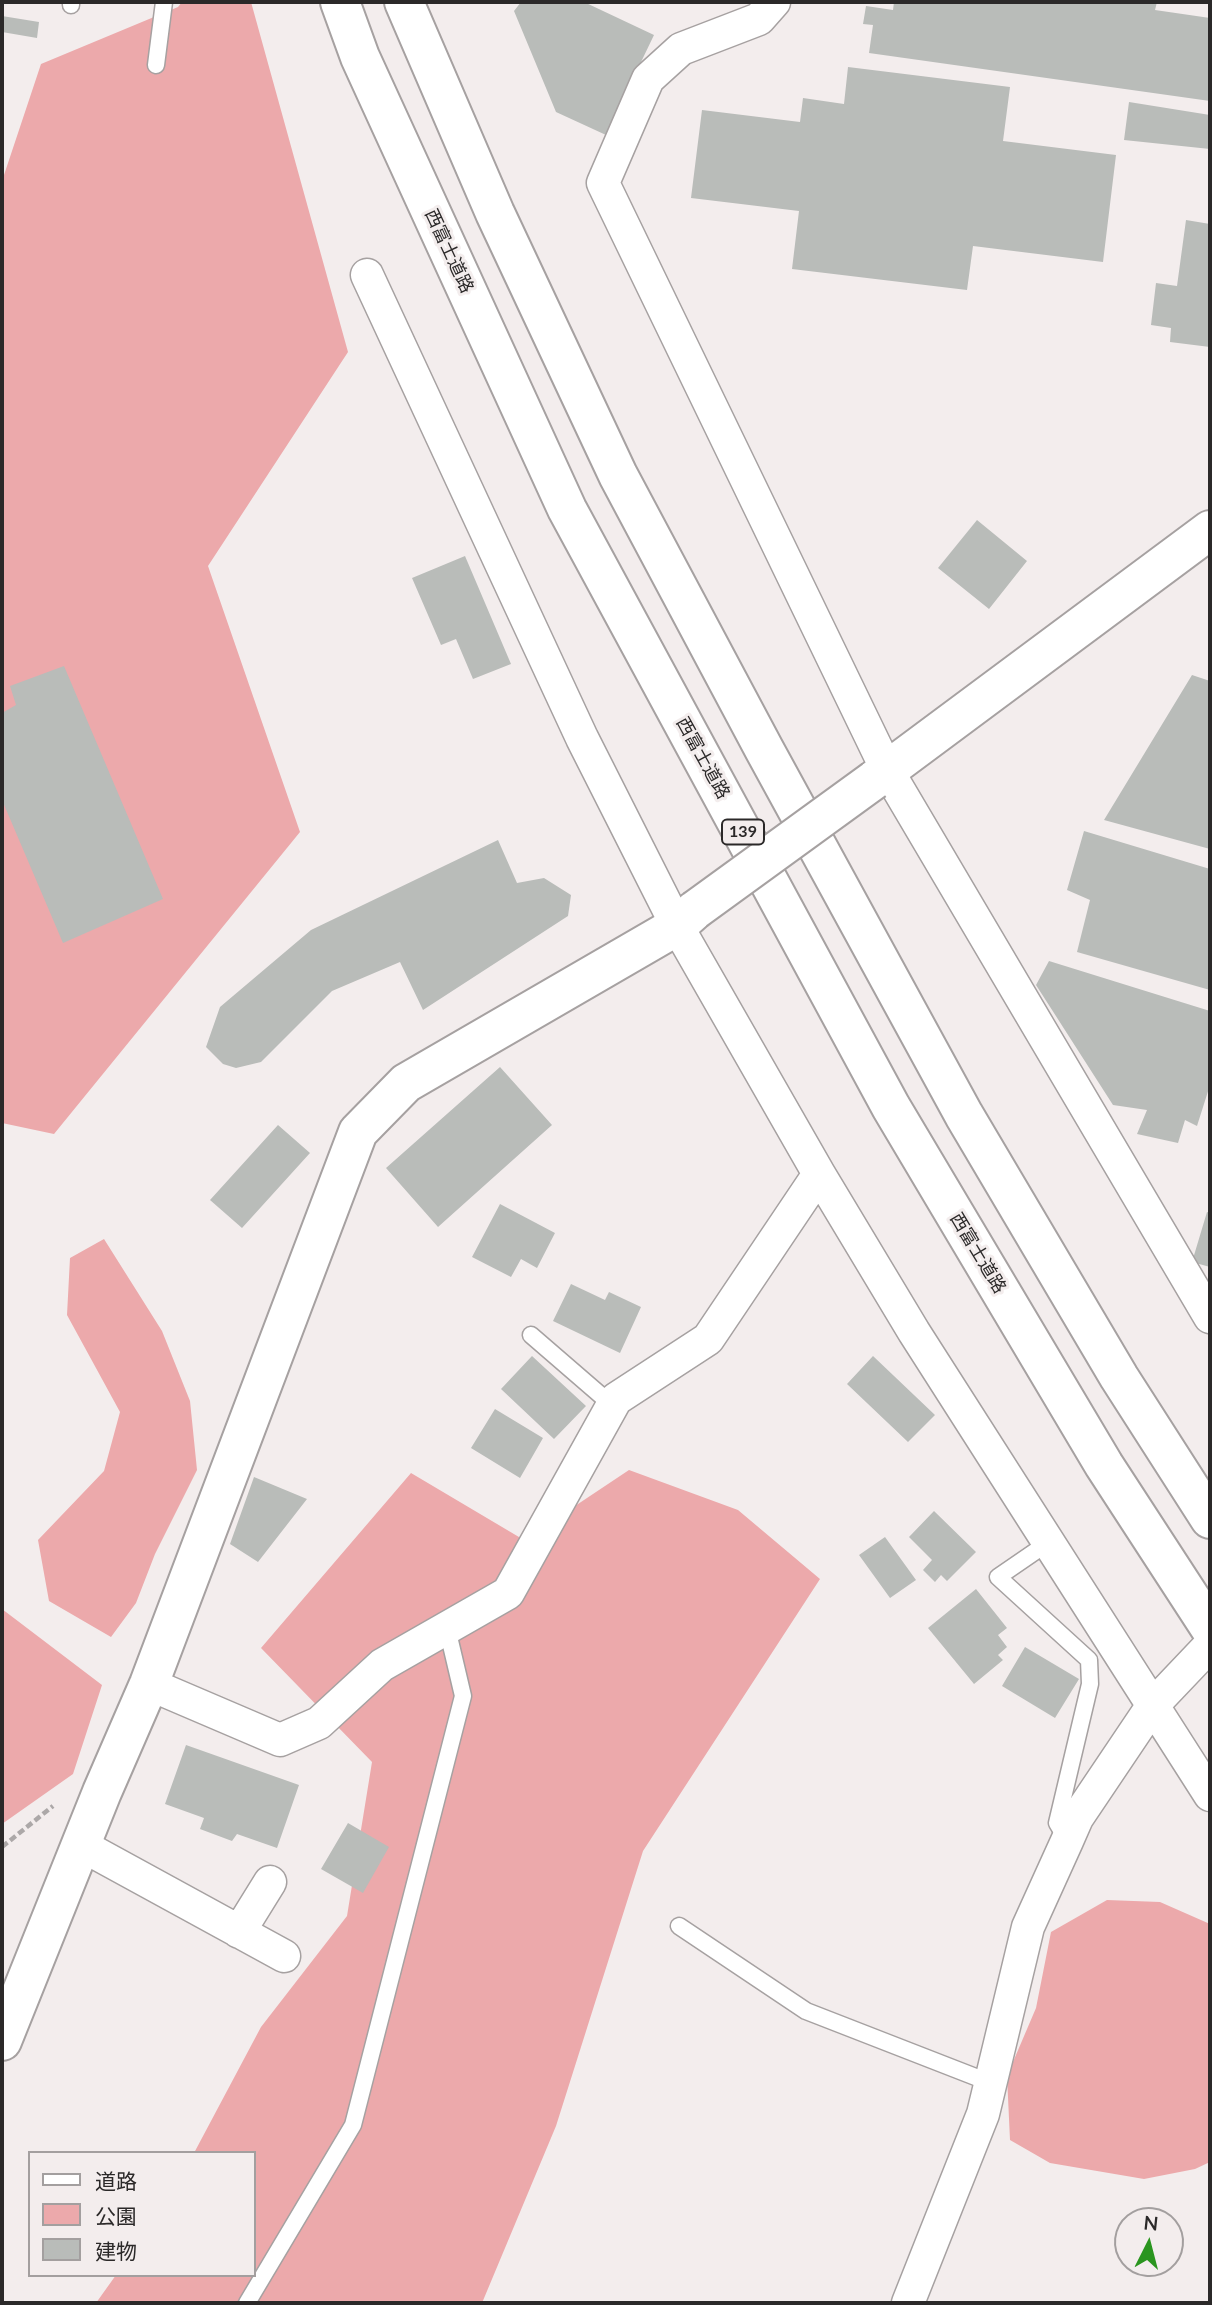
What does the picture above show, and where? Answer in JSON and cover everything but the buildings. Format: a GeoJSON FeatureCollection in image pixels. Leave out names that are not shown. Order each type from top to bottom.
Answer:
{"type":"FeatureCollection","features":[{"type":"Feature","properties":{"kind":"main road","name":"西富士道路"},"geometry":{"type":"LineString","coordinates":[[340,2],[360,57],[567,509],[891,1107],[1104,1465],[1210,1628]]}},
{"type":"Feature","properties":{"kind":"main road"},"geometry":{"type":"LineString","coordinates":[[404,2],[495,213],[618,475],[964,1115],[1119,1377],[1210,1519]]}},
{"type":"Feature","properties":{"kind":"main road"},"geometry":{"type":"LineString","coordinates":[[2,2041],[149,1684],[358,1132],[406,1083],[686,918],[1210,530]]}},
{"type":"Feature","properties":{"kind":"street"},"geometry":{"type":"LineString","coordinates":[[774,2],[759,19],[681,49],[648,79],[603,183],[881,775],[1210,1317]]}},
{"type":"Feature","properties":{"kind":"street"},"geometry":{"type":"LineString","coordinates":[[368,275],[582,738],[686,918],[819,1174],[914,1332],[1049,1542],[1158,1701],[1210,1795]]}},
{"type":"Feature","properties":{"kind":"street"},"geometry":{"type":"LineString","coordinates":[[149,1684],[280,1740],[319,1723],[382,1665],[508,1593],[616,1399],[708,1339],[819,1174]]}},
{"type":"Feature","properties":{"kind":"street"},"geometry":{"type":"LineString","coordinates":[[908,2303],[983,2115],[1028,1927],[1077,1818],[1158,1701],[1210,1645]]}},
{"type":"Feature","properties":{"kind":"street"},"geometry":{"type":"LineString","coordinates":[[81,1845],[284,1956]]}},
{"type":"Feature","properties":{"kind":"street"},"geometry":{"type":"LineString","coordinates":[[239,1932],[270,1882]]}},
{"type":"Feature","properties":{"kind":"lane"},"geometry":{"type":"LineString","coordinates":[[156,65],[164,2]]}},
{"type":"Feature","properties":{"kind":"lane"},"geometry":{"type":"LineString","coordinates":[[531,1335],[612,1405]]}},
{"type":"Feature","properties":{"kind":"lane"},"geometry":{"type":"LineString","coordinates":[[1049,1542],[998,1577],[1089,1660],[1090,1684],[1057,1823],[1067,1841]]}},
{"type":"Feature","properties":{"kind":"lane"},"geometry":{"type":"LineString","coordinates":[[247,2303],[353,2125],[463,1696],[447,1628]]}},
{"type":"Feature","properties":{"kind":"lane"},"geometry":{"type":"LineString","coordinates":[[679,1926],[806,2011],[991,2083]]}},
{"type":"Feature","properties":{"kind":"green space"},"geometry":{"type":"Polygon","coordinates":[[[182,2],[251,2],[348,352],[208,566],[300,832],[54,1134],[2,1123],[2,181],[41,64],[178,7],[182,2]]]}},
{"type":"Feature","properties":{"kind":"green space"},"geometry":{"type":"Polygon","coordinates":[[[104,1239],[162,1331],[190,1401],[197,1470],[155,1554],[136,1603],[111,1637],[49,1601],[38,1540],[104,1471],[120,1412],[67,1315],[70,1258],[104,1239]]]}},
{"type":"Feature","properties":{"kind":"green space"},"geometry":{"type":"Polygon","coordinates":[[[629,1470],[738,1510],[820,1579],[643,1851],[556,2126],[482,2303],[96,2303],[115,2277],[256,2277],[256,2151],[195,2151],[261,2027],[347,1916],[372,1762],[261,1648],[411,1473],[524,1540],[629,1470]]]}},
{"type":"Feature","properties":{"kind":"green space"},"geometry":{"type":"Polygon","coordinates":[[[2,1609],[102,1685],[73,1774],[2,1824],[2,1609]]]}},
{"type":"Feature","properties":{"kind":"green space"},"geometry":{"type":"Polygon","coordinates":[[[1107,1900],[1160,1902],[1210,1924],[1210,2162],[1195,2169],[1144,2179],[1050,2163],[1010,2140],[1007,2076],[1036,2008],[1051,1932],[1107,1900]]]}}]}
